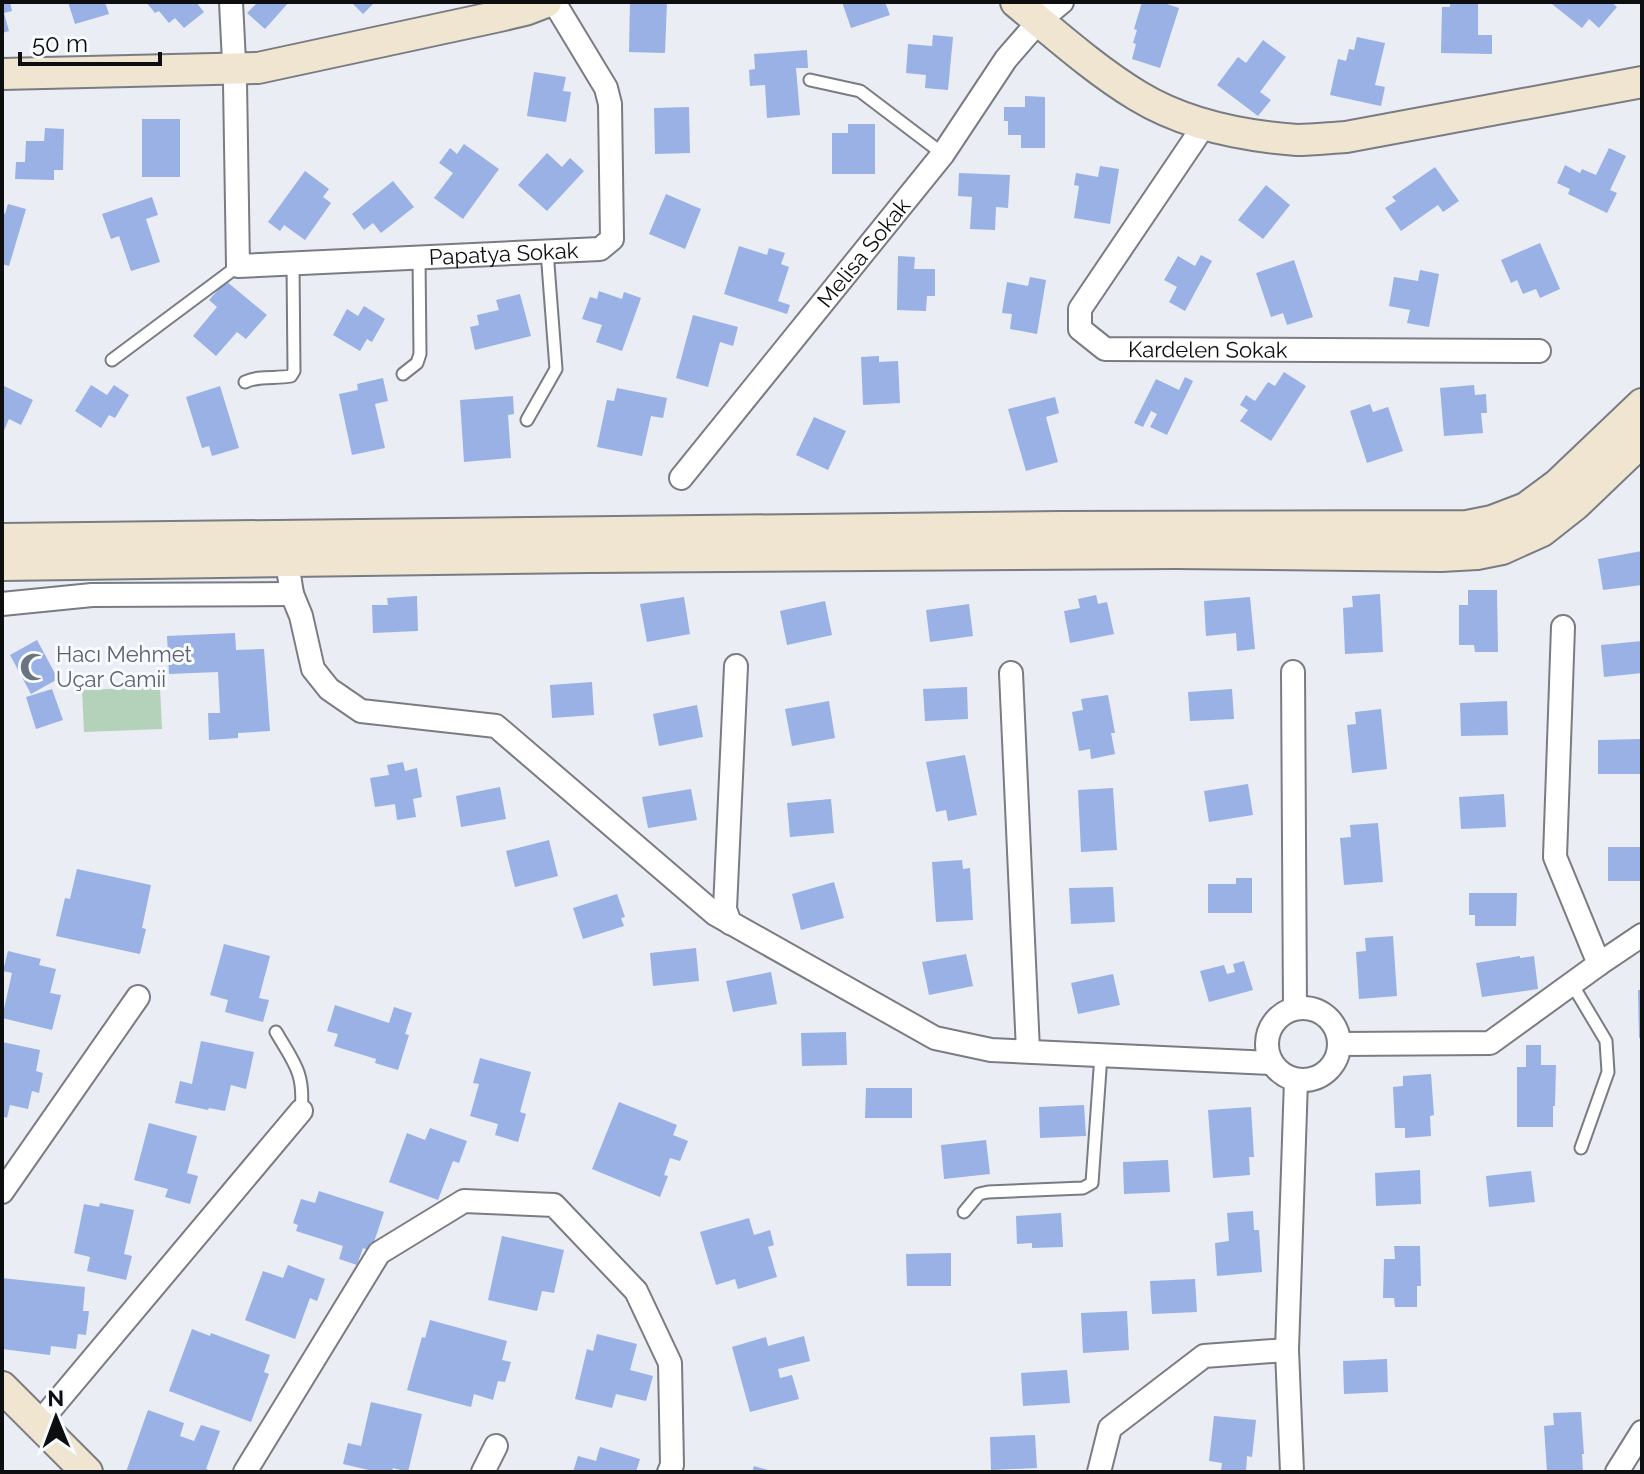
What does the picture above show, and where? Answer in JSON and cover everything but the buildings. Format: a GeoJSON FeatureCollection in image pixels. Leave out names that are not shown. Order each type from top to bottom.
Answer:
{"type":"FeatureCollection","features":[{"type":"Feature","properties":{"kind":"main road"},"geometry":{"type":"LineString","coordinates":[[2,74],[258,68],[495,17],[546,2]]}},
{"type":"Feature","properties":{"kind":"main road"},"geometry":{"type":"LineString","coordinates":[[1039,8],[1097,67],[1139,96],[1181,116],[1247,134],[1299,140],[1346,137],[1642,82]]}},
{"type":"Feature","properties":{"kind":"main road"},"geometry":{"type":"LineString","coordinates":[[2,565],[1143,553],[1441,556],[1472,540],[1492,521],[1526,508],[1557,485],[1642,404]]}},
{"type":"Feature","properties":{"kind":"main road"},"geometry":{"type":"LineString","coordinates":[[2,539],[1046,527],[1472,540],[1502,549],[1542,531],[1575,505],[1642,441]]}},
{"type":"Feature","properties":{"kind":"main road"},"geometry":{"type":"LineString","coordinates":[[2,1387],[87,1472]]}},
{"type":"Feature","properties":{"kind":"street"},"geometry":{"type":"LineString","coordinates":[[231,2],[238,266]]}},
{"type":"Feature","properties":{"kind":"street","name":"Papatya Sokak"},"geometry":{"type":"LineString","coordinates":[[238,266],[600,249],[612,239],[610,104],[606,88],[554,2]]}},
{"type":"Feature","properties":{"kind":"street","name":"Melisa Sokak"},"geometry":{"type":"LineString","coordinates":[[681,478],[943,154],[1039,8]]}},
{"type":"Feature","properties":{"kind":"street","name":"Kardelen Sokak"},"geometry":{"type":"LineString","coordinates":[[1205,124],[1080,309],[1080,329],[1105,349],[1539,351]]}},
{"type":"Feature","properties":{"kind":"street"},"geometry":{"type":"LineString","coordinates":[[287,562],[292,594],[301,616],[313,669],[329,689],[361,711],[496,726],[715,914],[935,1038],[991,1050],[1271,1063]]}},
{"type":"Feature","properties":{"kind":"street"},"geometry":{"type":"LineString","coordinates":[[2,604],[92,595],[292,594]]}},
{"type":"Feature","properties":{"kind":"street"},"geometry":{"type":"LineString","coordinates":[[1563,627],[1555,857],[1599,964]]}},
{"type":"Feature","properties":{"kind":"street"},"geometry":{"type":"LineString","coordinates":[[730,923],[725,909],[736,666]]}},
{"type":"Feature","properties":{"kind":"street"},"geometry":{"type":"LineString","coordinates":[[1293,672],[1295,1008]]}},
{"type":"Feature","properties":{"kind":"street"},"geometry":{"type":"LineString","coordinates":[[1011,673],[1028,1051]]}},
{"type":"Feature","properties":{"kind":"street"},"geometry":{"type":"LineString","coordinates":[[1340,1044],[1490,1043],[1642,935]]}},
{"type":"Feature","properties":{"kind":"street"},"geometry":{"type":"LineString","coordinates":[[2,1192],[138,997]]}},
{"type":"Feature","properties":{"kind":"street"},"geometry":{"type":"LineString","coordinates":[[1308,1007],[1322,1012],[1331,1021],[1338,1032],[1340,1044],[1331,1068],[1321,1076],[1296,1080],[1279,1072],[1271,1063],[1266,1038],[1274,1021],[1283,1012],[1308,1007]]}},
{"type":"Feature","properties":{"kind":"street"},"geometry":{"type":"LineString","coordinates":[[1292,1472],[1287,1350],[1296,1080]]}},
{"type":"Feature","properties":{"kind":"street"},"geometry":{"type":"LineString","coordinates":[[39,1423],[301,1111]]}},
{"type":"Feature","properties":{"kind":"street"},"geometry":{"type":"LineString","coordinates":[[245,1472],[379,1253],[464,1201],[554,1205],[636,1291],[670,1363],[672,1465],[669,1472]]}},
{"type":"Feature","properties":{"kind":"street"},"geometry":{"type":"LineString","coordinates":[[1099,1472],[1110,1428],[1204,1356],[1287,1350]]}},
{"type":"Feature","properties":{"kind":"street"},"geometry":{"type":"LineString","coordinates":[[1617,1472],[1642,1432]]}},
{"type":"Feature","properties":{"kind":"street"},"geometry":{"type":"LineString","coordinates":[[483,1472],[496,1446]]}},
{"type":"Feature","properties":{"kind":"lane"},"geometry":{"type":"LineString","coordinates":[[810,80],[860,91],[943,154]]}},
{"type":"Feature","properties":{"kind":"lane"},"geometry":{"type":"LineString","coordinates":[[527,420],[556,369],[547,251]]}},
{"type":"Feature","properties":{"kind":"lane"},"geometry":{"type":"LineString","coordinates":[[403,374],[417,363],[420,354],[419,257]]}},
{"type":"Feature","properties":{"kind":"lane"},"geometry":{"type":"LineString","coordinates":[[245,382],[291,376],[294,371],[293,263]]}},
{"type":"Feature","properties":{"kind":"lane"},"geometry":{"type":"LineString","coordinates":[[112,360],[238,266]]}},
{"type":"Feature","properties":{"kind":"lane"},"geometry":{"type":"LineString","coordinates":[[1572,984],[1606,1041],[1608,1059],[1608,1072],[1581,1148]]}},
{"type":"Feature","properties":{"kind":"lane"},"geometry":{"type":"LineString","coordinates":[[276,1032],[301,1076],[301,1111]]}},
{"type":"Feature","properties":{"kind":"lane"},"geometry":{"type":"LineString","coordinates":[[964,1212],[979,1194],[1083,1188],[1092,1183],[1101,1055]]}},
{"type":"Feature","properties":{"kind":"green space"},"geometry":{"type":"Polygon","coordinates":[[[160,687],[162,729],[84,732],[82,690],[160,687]]]}},
{"type":"Feature","properties":{"kind":"place","name":"Hacı Mehmet Uçar Camii"},"geometry":{"type":"Point","coordinates":[34,667]}}]}
